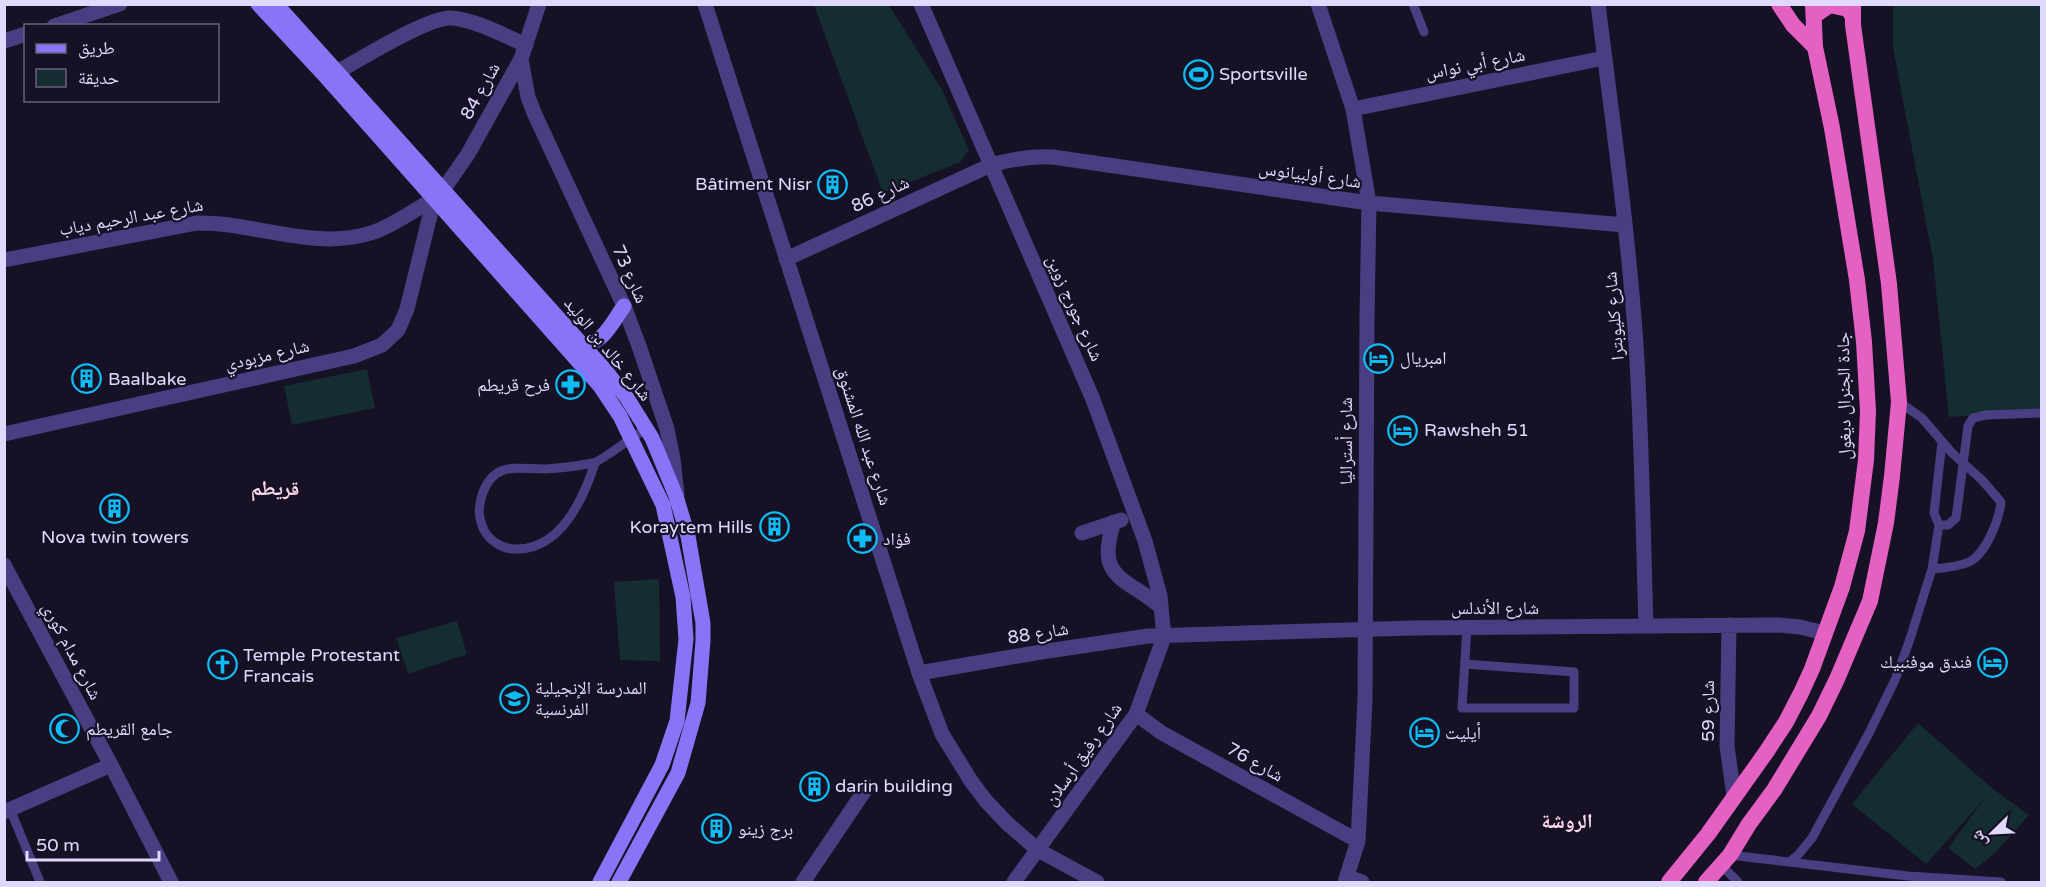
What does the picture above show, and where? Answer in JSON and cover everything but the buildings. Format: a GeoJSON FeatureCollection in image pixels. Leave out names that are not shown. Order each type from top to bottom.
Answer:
{"type":"FeatureCollection","features":[{"type":"Feature","properties":{"kind":"highway"},"geometry":{"type":"LineString","coordinates":[[1779,4],[1793,25],[1815,47]]}},
{"type":"Feature","properties":{"kind":"highway"},"geometry":{"type":"LineString","coordinates":[[1706,882],[1726,860],[1774,790],[1819,716],[1870,601],[1887,511],[1899,402],[1889,284],[1853,11],[1830,5],[1813,10]]}},
{"type":"Feature","properties":{"kind":"highway","name":"جادة الجنرال ديغول"},"geometry":{"type":"LineString","coordinates":[[1669,882],[1708,834],[1786,722],[1812,669],[1826,633],[1842,587],[1857,531],[1866,460],[1868,411],[1864,342],[1857,280],[1832,128],[1815,47],[1813,10]]}},
{"type":"Feature","properties":{"kind":"main road","name":"شارع خالد بن الوليد"},"geometry":{"type":"LineString","coordinates":[[258,4],[584,345],[627,398],[652,438],[676,496],[688,536],[703,623],[698,703],[678,773],[619,882]]}},
{"type":"Feature","properties":{"kind":"main road","name":"شارع خالد بن الوليد"},"geometry":{"type":"LineString","coordinates":[[276,4],[337,72],[600,386],[620,416],[663,505],[683,597],[686,639],[677,720],[662,765],[600,882]]}},
{"type":"Feature","properties":{"kind":"main road"},"geometry":{"type":"LineString","coordinates":[[563,344],[584,345],[596,342],[624,306]]}},
{"type":"Feature","properties":{"kind":"street"},"geometry":{"type":"LineString","coordinates":[[60,24],[120,4]]}},
{"type":"Feature","properties":{"kind":"street","name":"شارع 84"},"geometry":{"type":"LineString","coordinates":[[438,194],[468,154],[523,52],[539,4]]}},
{"type":"Feature","properties":{"kind":"street","name":"شارع عبد الله المشنوق"},"geometry":{"type":"LineString","coordinates":[[705,4],[919,673],[942,734],[971,781],[1007,823],[1038,850],[1097,882]]}},
{"type":"Feature","properties":{"kind":"street","name":"شارع جورج زوين"},"geometry":{"type":"LineString","coordinates":[[921,4],[1092,397],[1154,570],[1164,637]]}},
{"type":"Feature","properties":{"kind":"street","name":"شارع أستراليا"},"geometry":{"type":"LineString","coordinates":[[1318,4],[1353,109],[1369,203],[1365,700],[1358,841],[1352,881]]}},
{"type":"Feature","properties":{"kind":"street","name":"شارع كليوبترا"},"geometry":{"type":"LineString","coordinates":[[1598,4],[1625,225],[1641,416],[1646,626]]}},
{"type":"Feature","properties":{"kind":"street"},"geometry":{"type":"LineString","coordinates":[[337,72],[404,35],[450,18],[494,31],[523,52]]}},
{"type":"Feature","properties":{"kind":"street"},"geometry":{"type":"LineString","coordinates":[[4,41],[24,35]]}},
{"type":"Feature","properties":{"kind":"street","name":"شارع 73"},"geometry":{"type":"LineString","coordinates":[[523,52],[527,90],[535,115],[624,306],[657,396],[667,429],[676,476],[676,496]]}},
{"type":"Feature","properties":{"kind":"street","name":"شارع أبي نواس"},"geometry":{"type":"LineString","coordinates":[[1353,109],[1604,58]]}},
{"type":"Feature","properties":{"kind":"street","name":"شارع أولبيانوس"},"geometry":{"type":"LineString","coordinates":[[991,165],[1019,158],[1053,157],[1369,203],[1625,225]]}},
{"type":"Feature","properties":{"kind":"street","name":"شارع 86"},"geometry":{"type":"LineString","coordinates":[[786,259],[991,165]]}},
{"type":"Feature","properties":{"kind":"street","name":"شارع عبد الرحيم دياب"},"geometry":{"type":"LineString","coordinates":[[4,260],[196,223],[218,223],[314,239],[339,239],[374,232],[438,194]]}},
{"type":"Feature","properties":{"kind":"street","name":"شارع مزبودي"},"geometry":{"type":"LineString","coordinates":[[4,434],[354,356],[381,345],[398,330],[407,309],[438,194]]}},
{"type":"Feature","properties":{"kind":"street"},"geometry":{"type":"LineString","coordinates":[[663,505],[676,496]]}},
{"type":"Feature","properties":{"kind":"street"},"geometry":{"type":"LineString","coordinates":[[1082,533],[1135,515]]}},
{"type":"Feature","properties":{"kind":"street"},"geometry":{"type":"LineString","coordinates":[[1114,522],[1107,542],[1108,563],[1120,578],[1161,607]]}},
{"type":"Feature","properties":{"kind":"street","name":"شارع مدام كوري"},"geometry":{"type":"LineString","coordinates":[[4,566],[171,882]]}},
{"type":"Feature","properties":{"kind":"street","name":"شارع الأندلس"},"geometry":{"type":"LineString","coordinates":[[1164,637],[1364,629],[1778,625],[1826,633]]}},
{"type":"Feature","properties":{"kind":"street","name":"شارع 59"},"geometry":{"type":"LineString","coordinates":[[1729,626],[1727,737],[1734,796]]}},
{"type":"Feature","properties":{"kind":"street","name":"شارع 88"},"geometry":{"type":"LineString","coordinates":[[919,673],[1110,641],[1148,636],[1164,637]]}},
{"type":"Feature","properties":{"kind":"street","name":"شارع رفيق أرسلان"},"geometry":{"type":"LineString","coordinates":[[1014,882],[1136,714],[1164,637]]}},
{"type":"Feature","properties":{"kind":"street","name":"شارع 76"},"geometry":{"type":"LineString","coordinates":[[1136,714],[1162,733],[1358,841]]}},
{"type":"Feature","properties":{"kind":"street"},"geometry":{"type":"LineString","coordinates":[[7,811],[111,765]]}},
{"type":"Feature","properties":{"kind":"street"},"geometry":{"type":"LineString","coordinates":[[803,882],[867,787]]}},
{"type":"Feature","properties":{"kind":"lane"},"geometry":{"type":"LineString","coordinates":[[1413,4],[1424,32]]}},
{"type":"Feature","properties":{"kind":"lane"},"geometry":{"type":"LineString","coordinates":[[1899,402],[1922,418],[1952,453],[1982,480],[2001,502],[1997,521],[1977,556],[1968,562],[1932,569]]}},
{"type":"Feature","properties":{"kind":"lane"},"geometry":{"type":"LineString","coordinates":[[1940,525],[1948,525],[1956,518],[1968,426],[1973,418],[1986,415],[2042,413]]}},
{"type":"Feature","properties":{"kind":"lane"},"geometry":{"type":"LineString","coordinates":[[595,463],[582,499],[574,513],[547,539],[524,549],[511,549],[498,545],[487,535],[480,521],[478,507],[486,484],[497,473],[512,467],[546,469],[595,463],[646,429]]}},
{"type":"Feature","properties":{"kind":"lane"},"geometry":{"type":"LineString","coordinates":[[1789,862],[1812,838],[1869,733],[1895,680],[1906,651],[1932,569],[1940,525],[1935,513],[1942,442]]}},
{"type":"Feature","properties":{"kind":"lane"},"geometry":{"type":"LineString","coordinates":[[1465,664],[1575,672],[1574,708],[1462,708],[1467,627]]}},
{"type":"Feature","properties":{"kind":"lane"},"geometry":{"type":"LineString","coordinates":[[7,811],[40,882]]}},
{"type":"Feature","properties":{"kind":"lane"},"geometry":{"type":"LineString","coordinates":[[1726,860],[1789,862],[1908,876],[2001,882]]}},
{"type":"Feature","properties":{"kind":"lane"},"geometry":{"type":"LineString","coordinates":[[1726,860],[1738,882]]}},
{"type":"Feature","properties":{"kind":"green space"},"geometry":{"type":"Polygon","coordinates":[[[814,5],[889,5],[941,88],[969,150],[960,162],[883,193],[814,5]]]}},
{"type":"Feature","properties":{"kind":"green space"},"geometry":{"type":"Polygon","coordinates":[[[1893,5],[2041,5],[2041,411],[1949,417],[1933,259],[1893,48],[1893,5]]]}},
{"type":"Feature","properties":{"kind":"green space"},"geometry":{"type":"Polygon","coordinates":[[[367,369],[375,408],[292,425],[284,386],[367,369]]]}},
{"type":"Feature","properties":{"kind":"green space"},"geometry":{"type":"Polygon","coordinates":[[[659,579],[660,661],[620,660],[614,582],[659,579]]]}},
{"type":"Feature","properties":{"kind":"green space"},"geometry":{"type":"Polygon","coordinates":[[[457,621],[467,654],[408,674],[396,638],[457,621]]]}},
{"type":"Feature","properties":{"kind":"green space"},"geometry":{"type":"Polygon","coordinates":[[[1918,723],[1993,789],[2029,815],[1995,853],[1975,869],[1948,848],[1985,798],[1926,864],[1852,804],[1918,723]]]}},
{"type":"Feature","properties":{"kind":"place","name":"Sportsville"},"geometry":{"type":"Point","coordinates":[1198,74]}},
{"type":"Feature","properties":{"kind":"place","name":"Bâtiment Nisr"},"geometry":{"type":"Point","coordinates":[833,184]}},
{"type":"Feature","properties":{"kind":"place","name":"امبريال"},"geometry":{"type":"Point","coordinates":[1379,358]}},
{"type":"Feature","properties":{"kind":"place","name":"Baalbake"},"geometry":{"type":"Point","coordinates":[87,379]}},
{"type":"Feature","properties":{"kind":"place","name":"فرح قريطم"},"geometry":{"type":"Point","coordinates":[571,385]}},
{"type":"Feature","properties":{"kind":"place","name":"Rawsheh 51"},"geometry":{"type":"Point","coordinates":[1403,430]}},
{"type":"Feature","properties":{"kind":"place","name":"Nova twin towers"},"geometry":{"type":"Point","coordinates":[115,508]}},
{"type":"Feature","properties":{"kind":"place","name":"Koraytem Hills"},"geometry":{"type":"Point","coordinates":[774,527]}},
{"type":"Feature","properties":{"kind":"place","name":"فؤاد"},"geometry":{"type":"Point","coordinates":[862,539]}},
{"type":"Feature","properties":{"kind":"place","name":"فندق موفنبيك"},"geometry":{"type":"Point","coordinates":[1993,662]}},
{"type":"Feature","properties":{"kind":"place","name":"Temple Protestant Francais"},"geometry":{"type":"Point","coordinates":[222,665]}},
{"type":"Feature","properties":{"kind":"place","name":"المدرسة الإنجيلية الفرنسية"},"geometry":{"type":"Point","coordinates":[514,698]}},
{"type":"Feature","properties":{"kind":"place","name":"جامع القريطم"},"geometry":{"type":"Point","coordinates":[65,729]}},
{"type":"Feature","properties":{"kind":"place","name":"أيليت"},"geometry":{"type":"Point","coordinates":[1424,733]}},
{"type":"Feature","properties":{"kind":"place","name":"darin building"},"geometry":{"type":"Point","coordinates":[814,786]}},
{"type":"Feature","properties":{"kind":"place","name":"برج زينو"},"geometry":{"type":"Point","coordinates":[717,829]}},
{"type":"Feature","properties":{"kind":"district","name":"قريطم"},"geometry":{"type":"Point","coordinates":[275,489]}},
{"type":"Feature","properties":{"kind":"district","name":"الروشة"},"geometry":{"type":"Point","coordinates":[1567,822]}}]}
